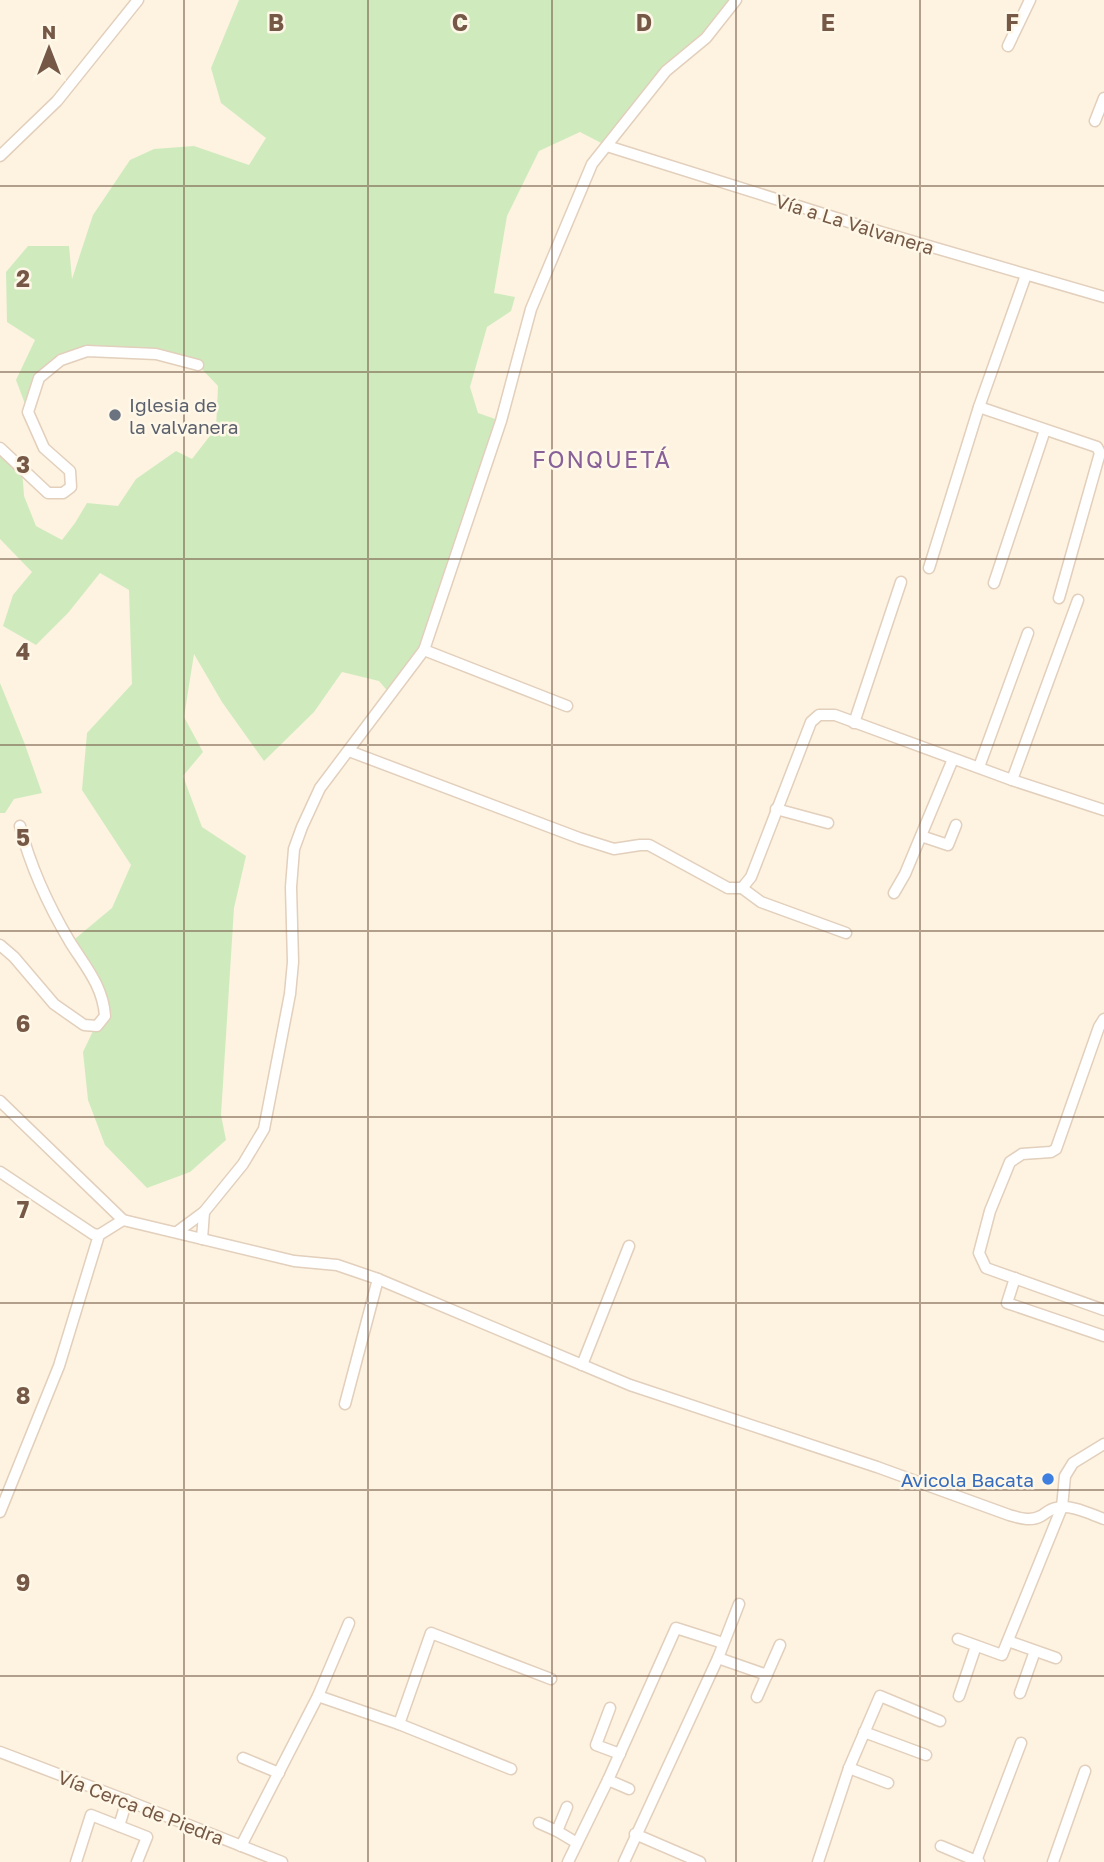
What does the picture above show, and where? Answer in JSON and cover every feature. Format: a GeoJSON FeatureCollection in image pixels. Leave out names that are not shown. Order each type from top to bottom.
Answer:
{"type":"FeatureCollection","features":[{"type":"Feature","properties":{"kind":"street"},"geometry":{"type":"LineString","coordinates":[[0,156],[57,101],[138,0]]}},
{"type":"Feature","properties":{"kind":"street"},"geometry":{"type":"LineString","coordinates":[[177,1232],[204,1212],[243,1164],[264,1129],[291,984],[291,887],[294,849],[320,788],[424,650],[501,421],[531,309],[592,164],[666,71],[706,38],[736,0]]}},
{"type":"Feature","properties":{"kind":"street"},"geometry":{"type":"LineString","coordinates":[[1008,46],[1030,0]]}},
{"type":"Feature","properties":{"kind":"street"},"geometry":{"type":"LineString","coordinates":[[1095,121],[1104,98]]}},
{"type":"Feature","properties":{"kind":"street","name":"Vía a La Valvanera"},"geometry":{"type":"LineString","coordinates":[[607,146],[884,233],[1104,297]]}},
{"type":"Feature","properties":{"kind":"street"},"geometry":{"type":"LineString","coordinates":[[929,568],[979,407],[1026,275]]}},
{"type":"Feature","properties":{"kind":"street"},"geometry":{"type":"LineString","coordinates":[[0,448],[47,493],[62,493],[71,487],[70,471],[44,448],[28,412],[39,378],[61,360],[87,351],[156,354],[198,365]]}},
{"type":"Feature","properties":{"kind":"street"},"geometry":{"type":"LineString","coordinates":[[979,407],[1091,443],[1100,453],[1059,598]]}},
{"type":"Feature","properties":{"kind":"street"},"geometry":{"type":"LineString","coordinates":[[994,583],[1045,430]]}},
{"type":"Feature","properties":{"kind":"street"},"geometry":{"type":"LineString","coordinates":[[855,723],[901,582]]}},
{"type":"Feature","properties":{"kind":"street"},"geometry":{"type":"LineString","coordinates":[[1012,780],[1078,600]]}},
{"type":"Feature","properties":{"kind":"street"},"geometry":{"type":"LineString","coordinates":[[979,767],[1028,633]]}},
{"type":"Feature","properties":{"kind":"street"},"geometry":{"type":"LineString","coordinates":[[424,650],[567,706]]}},
{"type":"Feature","properties":{"kind":"street"},"geometry":{"type":"LineString","coordinates":[[742,888],[751,877],[811,722],[819,715],[835,715],[1012,780],[1104,810]]}},
{"type":"Feature","properties":{"kind":"street"},"geometry":{"type":"LineString","coordinates":[[349,751],[614,849],[649,845],[728,888],[742,888],[761,902],[846,933]]}},
{"type":"Feature","properties":{"kind":"street"},"geometry":{"type":"LineString","coordinates":[[894,893],[905,874],[953,759]]}},
{"type":"Feature","properties":{"kind":"street"},"geometry":{"type":"LineString","coordinates":[[776,809],[828,823]]}},
{"type":"Feature","properties":{"kind":"street"},"geometry":{"type":"LineString","coordinates":[[921,836],[948,845],[956,825]]}},
{"type":"Feature","properties":{"kind":"street"},"geometry":{"type":"LineString","coordinates":[[0,945],[14,957],[54,1004],[84,1025],[97,1026],[105,1016],[92,975],[70,943],[38,882],[20,826]]}},
{"type":"Feature","properties":{"kind":"street"},"geometry":{"type":"LineString","coordinates":[[1104,1019],[1056,1149],[1051,1152],[1022,1154],[1010,1162],[990,1211],[979,1253],[986,1268],[1104,1310]]}},
{"type":"Feature","properties":{"kind":"street"},"geometry":{"type":"LineString","coordinates":[[0,1101],[123,1220],[294,1261],[337,1265],[379,1279],[630,1385],[877,1467],[1009,1516],[1027,1520],[1062,1507],[1077,1509],[1104,1519]]}},
{"type":"Feature","properties":{"kind":"street"},"geometry":{"type":"LineString","coordinates":[[0,1172],[93,1234],[99,1235]]}},
{"type":"Feature","properties":{"kind":"street"},"geometry":{"type":"LineString","coordinates":[[202,1239],[204,1212]]}},
{"type":"Feature","properties":{"kind":"street"},"geometry":{"type":"LineString","coordinates":[[0,1512],[60,1366],[99,1235],[123,1220]]}},
{"type":"Feature","properties":{"kind":"street"},"geometry":{"type":"LineString","coordinates":[[582,1365],[629,1245]]}},
{"type":"Feature","properties":{"kind":"street"},"geometry":{"type":"LineString","coordinates":[[1015,1278],[1007,1303],[1104,1336]]}},
{"type":"Feature","properties":{"kind":"street"},"geometry":{"type":"LineString","coordinates":[[345,1404],[379,1279]]}},
{"type":"Feature","properties":{"kind":"street"},"geometry":{"type":"LineString","coordinates":[[958,1639],[1002,1655],[1062,1507],[1065,1476],[1073,1463],[1104,1444]]}},
{"type":"Feature","properties":{"kind":"street"},"geometry":{"type":"LineString","coordinates":[[624,1862],[718,1658],[739,1604]]}},
{"type":"Feature","properties":{"kind":"street"},"geometry":{"type":"LineString","coordinates":[[241,1846],[318,1696],[349,1623]]}},
{"type":"Feature","properties":{"kind":"street"},"geometry":{"type":"LineString","coordinates":[[568,1862],[676,1628],[723,1643]]}},
{"type":"Feature","properties":{"kind":"street"},"geometry":{"type":"LineString","coordinates":[[399,1724],[431,1633],[551,1679]]}},
{"type":"Feature","properties":{"kind":"street"},"geometry":{"type":"LineString","coordinates":[[1008,1641],[1056,1658]]}},
{"type":"Feature","properties":{"kind":"street"},"geometry":{"type":"LineString","coordinates":[[757,1697],[780,1645]]}},
{"type":"Feature","properties":{"kind":"street"},"geometry":{"type":"LineString","coordinates":[[959,1696],[976,1646]]}},
{"type":"Feature","properties":{"kind":"street"},"geometry":{"type":"LineString","coordinates":[[1020,1693],[1035,1651]]}},
{"type":"Feature","properties":{"kind":"street"},"geometry":{"type":"LineString","coordinates":[[718,1658],[767,1675]]}},
{"type":"Feature","properties":{"kind":"street"},"geometry":{"type":"LineString","coordinates":[[318,1696],[399,1724],[512,1769]]}},
{"type":"Feature","properties":{"kind":"street"},"geometry":{"type":"LineString","coordinates":[[818,1862],[849,1768],[880,1696],[940,1721]]}},
{"type":"Feature","properties":{"kind":"street"},"geometry":{"type":"LineString","coordinates":[[610,1708],[596,1745],[620,1754]]}},
{"type":"Feature","properties":{"kind":"street"},"geometry":{"type":"LineString","coordinates":[[864,1732],[926,1755]]}},
{"type":"Feature","properties":{"kind":"street"},"geometry":{"type":"LineString","coordinates":[[941,1846],[978,1861],[1021,1743]]}},
{"type":"Feature","properties":{"kind":"street","name":"Vía Cerca de Piedra"},"geometry":{"type":"LineString","coordinates":[[0,1752],[127,1800],[275,1861]]}},
{"type":"Feature","properties":{"kind":"street"},"geometry":{"type":"LineString","coordinates":[[243,1758],[279,1773]]}},
{"type":"Feature","properties":{"kind":"street"},"geometry":{"type":"LineString","coordinates":[[849,1768],[888,1783]]}},
{"type":"Feature","properties":{"kind":"street"},"geometry":{"type":"LineString","coordinates":[[1053,1862],[1085,1771]]}},
{"type":"Feature","properties":{"kind":"street"},"geometry":{"type":"LineString","coordinates":[[608,1780],[629,1789]]}},
{"type":"Feature","properties":{"kind":"street"},"geometry":{"type":"LineString","coordinates":[[119,1826],[127,1800]]}},
{"type":"Feature","properties":{"kind":"street"},"geometry":{"type":"LineString","coordinates":[[558,1831],[567,1807]]}},
{"type":"Feature","properties":{"kind":"street"},"geometry":{"type":"LineString","coordinates":[[76,1862],[91,1815],[147,1837],[137,1862]]}},
{"type":"Feature","properties":{"kind":"street"},"geometry":{"type":"LineString","coordinates":[[539,1823],[577,1843]]}},
{"type":"Feature","properties":{"kind":"street"},"geometry":{"type":"LineString","coordinates":[[635,1834],[700,1862]]}},
{"type":"Feature","properties":{"kind":"green space"},"geometry":{"type":"Polygon","coordinates":[[[239,0],[736,0],[706,38],[666,71],[607,146],[580,132],[539,151],[507,216],[494,293],[515,297],[511,311],[487,327],[470,387],[478,413],[501,421],[424,650],[391,695],[379,681],[342,672],[314,712],[264,761],[222,702],[194,654],[184,717],[203,752],[183,776],[202,827],[246,856],[234,908],[221,1115],[226,1140],[190,1172],[147,1188],[105,1145],[88,1100],[83,1052],[104,1008],[70,943],[112,908],[131,865],[82,790],[87,733],[132,684],[129,590],[100,573],[68,613],[36,645],[3,626],[13,595],[32,572],[0,539],[0,448],[22,469],[24,496],[36,526],[62,540],[87,503],[118,506],[136,479],[176,451],[192,459],[216,428],[218,386],[198,365],[156,354],[87,351],[61,360],[39,378],[28,412],[16,380],[35,340],[7,322],[6,272],[28,246],[69,246],[72,279],[93,215],[130,160],[154,149],[194,146],[249,165],[266,138],[221,103],[211,68],[239,0]]]}},
{"type":"Feature","properties":{"kind":"green space"},"geometry":{"type":"Polygon","coordinates":[[[0,683],[42,793],[14,799],[5,813],[0,813],[0,683]]]}},
{"type":"Feature","properties":{"kind":"place","name":"Iglesia de la valvanera"},"geometry":{"type":"Point","coordinates":[115,415]}},
{"type":"Feature","properties":{"kind":"place","name":"Avicola Bacata"},"geometry":{"type":"Point","coordinates":[1048,1479]}},
{"type":"Feature","properties":{"kind":"district","name":"FONQUETÁ"},"geometry":{"type":"Point","coordinates":[602,459]}}]}
